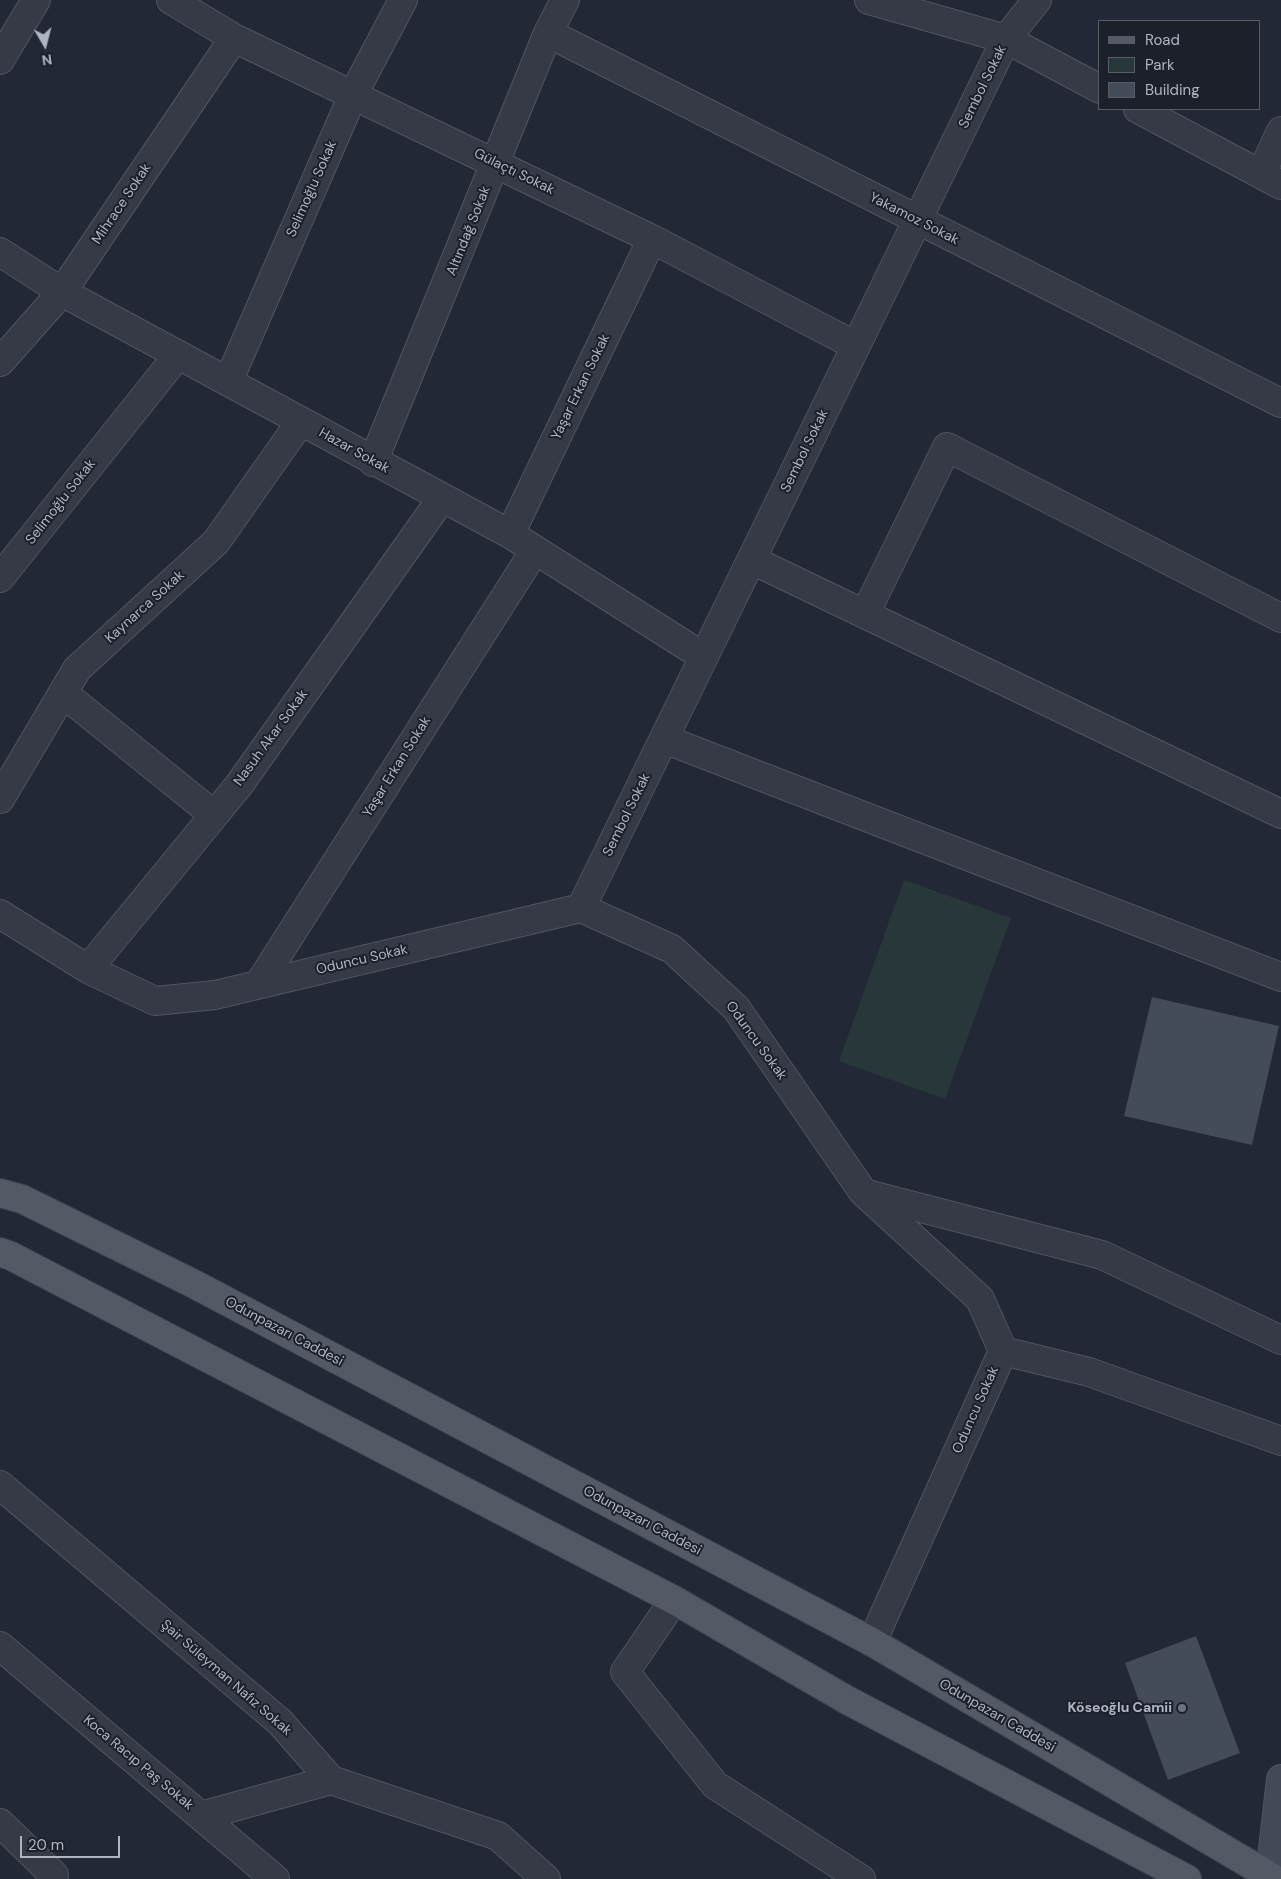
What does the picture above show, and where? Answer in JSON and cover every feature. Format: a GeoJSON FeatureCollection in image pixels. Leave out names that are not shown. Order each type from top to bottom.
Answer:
{"type":"FeatureCollection","features":[{"type":"Feature","properties":{"kind":"main road","name":"Odunpazarı Caddesi"},"geometry":{"type":"LineString","coordinates":[[0,1192],[22,1199],[194,1284],[872,1642],[1272,1875]]}},
{"type":"Feature","properties":{"kind":"main road"},"geometry":{"type":"LineString","coordinates":[[0,1252],[674,1600],[847,1700],[1187,1879]]}},
{"type":"Feature","properties":{"kind":"main road"},"geometry":{"type":"LineString","coordinates":[[1272,1875],[1281,1779]]}},
{"type":"Feature","properties":{"kind":"street"},"geometry":{"type":"LineString","coordinates":[[0,60],[36,0]]}},
{"type":"Feature","properties":{"kind":"street","name":"Gülaçtı Sokak"},"geometry":{"type":"LineString","coordinates":[[171,0],[234,38],[652,239],[856,346]]}},
{"type":"Feature","properties":{"kind":"street","name":"Selimoğlu Sokak"},"geometry":{"type":"LineString","coordinates":[[228,382],[353,95],[403,0]]}},
{"type":"Feature","properties":{"kind":"street","name":"Altındağ Sokak"},"geometry":{"type":"LineString","coordinates":[[373,462],[497,163],[548,33],[566,0]]}},
{"type":"Feature","properties":{"kind":"street"},"geometry":{"type":"LineString","coordinates":[[869,0],[1006,39],[1098,88]]}},
{"type":"Feature","properties":{"kind":"street","name":"Sembol Sokak"},"geometry":{"type":"LineString","coordinates":[[582,908],[1006,39],[1037,0]]}},
{"type":"Feature","properties":{"kind":"street","name":"Yakamoz Sokak"},"geometry":{"type":"LineString","coordinates":[[548,33],[917,221],[1281,403]]}},
{"type":"Feature","properties":{"kind":"street","name":"Mihrace Sokak"},"geometry":{"type":"LineString","coordinates":[[0,362],[62,292],[234,38]]}},
{"type":"Feature","properties":{"kind":"street"},"geometry":{"type":"LineString","coordinates":[[1140,110],[1271,179],[1281,131]]}},
{"type":"Feature","properties":{"kind":"street","name":"Yaşar Erkan Sokak"},"geometry":{"type":"LineString","coordinates":[[510,534],[652,239]]}},
{"type":"Feature","properties":{"kind":"street","name":"Hazar Sokak"},"geometry":{"type":"LineString","coordinates":[[0,252],[62,292],[373,462],[510,534],[704,657]]}},
{"type":"Feature","properties":{"kind":"street","name":"Selimoğlu Sokak"},"geometry":{"type":"LineString","coordinates":[[0,578],[178,355]]}},
{"type":"Feature","properties":{"kind":"street","name":"Kaynarca Sokak"},"geometry":{"type":"LineString","coordinates":[[0,799],[77,669],[216,542],[301,421]]}},
{"type":"Feature","properties":{"kind":"street"},"geometry":{"type":"LineString","coordinates":[[864,614],[947,447],[1281,618]]}},
{"type":"Feature","properties":{"kind":"street","name":"Nasuh Akar Sokak"},"geometry":{"type":"LineString","coordinates":[[88,969],[239,785],[442,498]]}},
{"type":"Feature","properties":{"kind":"street","name":"Yaşar Erkan Sokak"},"geometry":{"type":"LineString","coordinates":[[260,984],[535,550]]}},
{"type":"Feature","properties":{"kind":"street"},"geometry":{"type":"LineString","coordinates":[[752,560],[1281,814]]}},
{"type":"Feature","properties":{"kind":"street"},"geometry":{"type":"LineString","coordinates":[[63,693],[214,815]]}},
{"type":"Feature","properties":{"kind":"street"},"geometry":{"type":"LineString","coordinates":[[664,738],[1281,978]]}},
{"type":"Feature","properties":{"kind":"street","name":"Oduncu Sokak"},"geometry":{"type":"LineString","coordinates":[[0,914],[88,969],[155,1001],[215,994],[582,908],[672,949],[736,1008],[863,1192],[980,1298],[1003,1351],[872,1642]]}},
{"type":"Feature","properties":{"kind":"street"},"geometry":{"type":"LineString","coordinates":[[863,1192],[1102,1255],[1281,1340]]}},
{"type":"Feature","properties":{"kind":"street"},"geometry":{"type":"LineString","coordinates":[[1003,1351],[1089,1372],[1281,1441]]}},
{"type":"Feature","properties":{"kind":"street","name":"Şair Süleyman Nafız Sokak"},"geometry":{"type":"LineString","coordinates":[[0,1485],[280,1722],[331,1780]]}},
{"type":"Feature","properties":{"kind":"street"},"geometry":{"type":"LineString","coordinates":[[674,1600],[625,1672],[715,1785],[861,1879]]}},
{"type":"Feature","properties":{"kind":"street","name":"Koca Racıp Paş Sokak"},"geometry":{"type":"LineString","coordinates":[[0,1646],[275,1879]]}},
{"type":"Feature","properties":{"kind":"street"},"geometry":{"type":"LineString","coordinates":[[201,1816],[331,1780],[498,1836],[546,1879]]}},
{"type":"Feature","properties":{"kind":"street"},"geometry":{"type":"LineString","coordinates":[[0,1823],[54,1875],[51,1879]]}},
{"type":"Feature","properties":{"kind":"green space"},"geometry":{"type":"Polygon","coordinates":[[[904,880],[1011,918],[945,1099],[839,1061],[904,880]]]}},
{"type":"Feature","properties":{"kind":"building"},"geometry":{"type":"Polygon","coordinates":[[[1152,997],[1279,1026],[1252,1145],[1124,1116],[1152,997]]]}},
{"type":"Feature","properties":{"kind":"building","name":"Köseoğlu Camii"},"geometry":{"type":"Polygon","coordinates":[[[1196,1636],[1240,1753],[1168,1780],[1125,1663],[1196,1636]]]}},
{"type":"Feature","properties":{"kind":"place","name":"Köseoğlu Camii"},"geometry":{"type":"Point","coordinates":[1182,1708]}}]}
